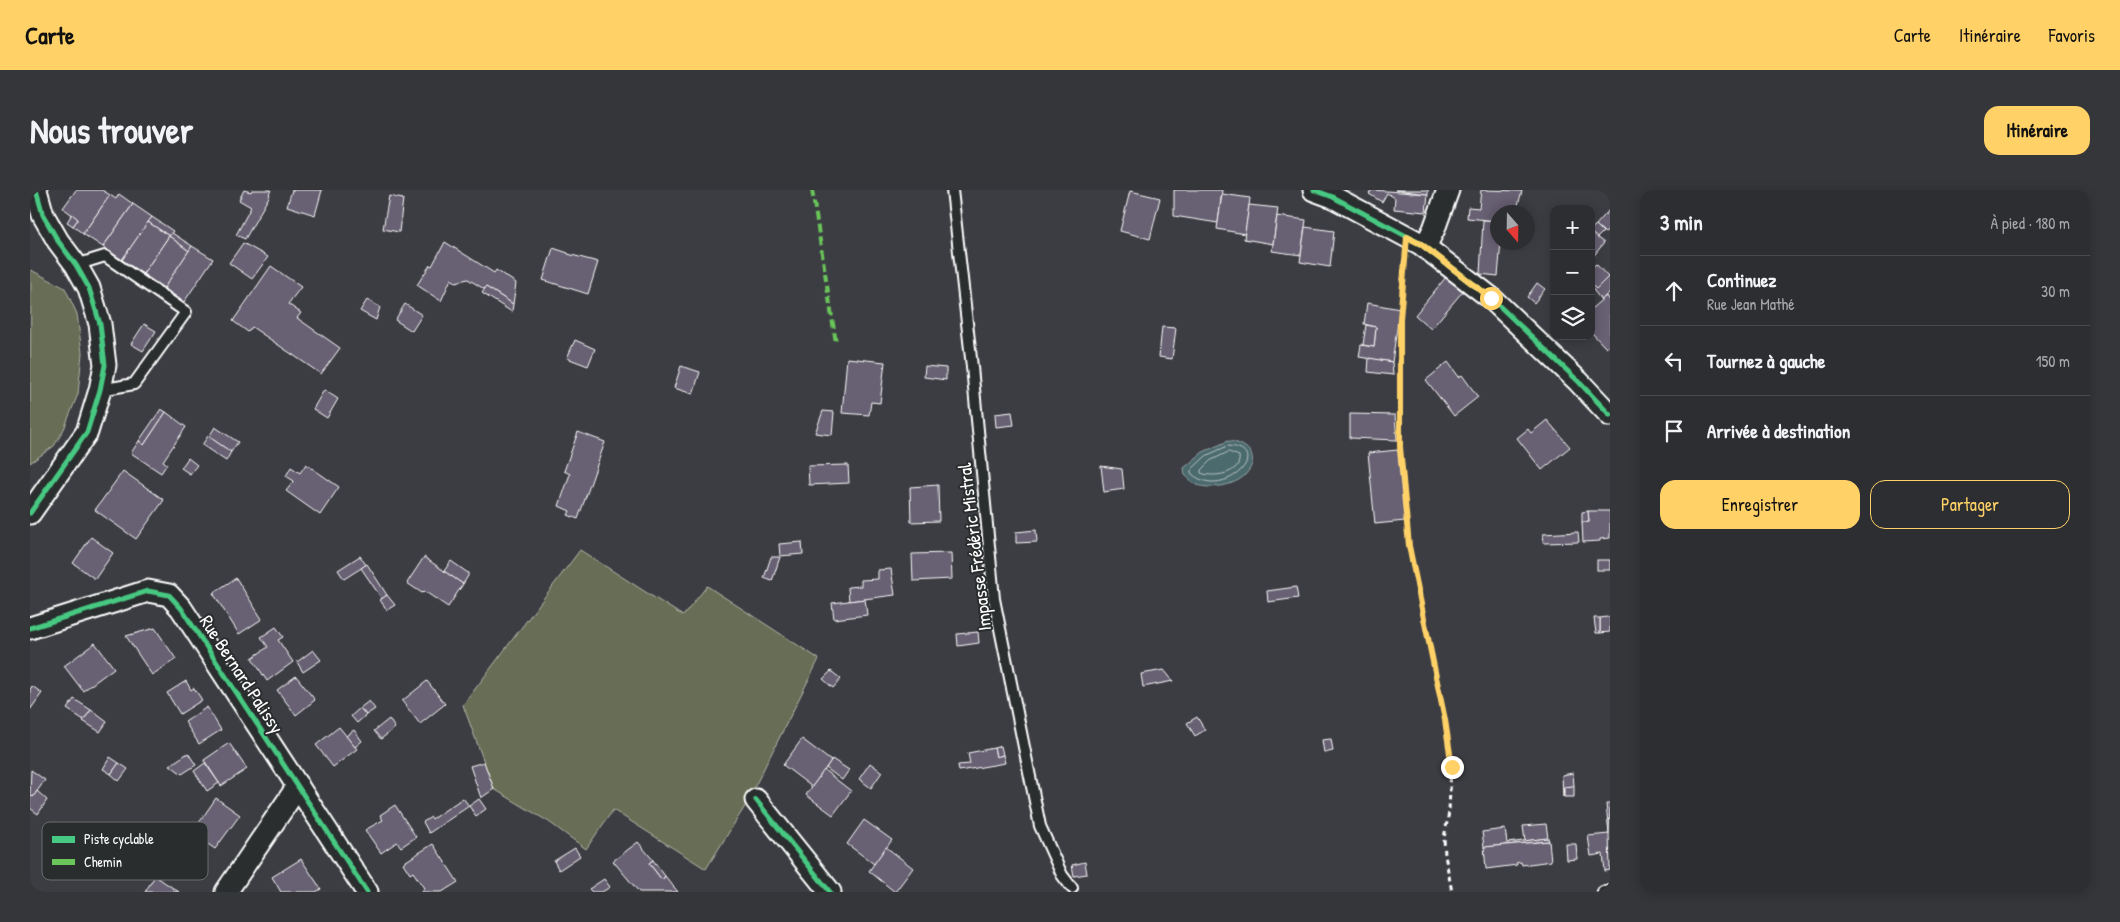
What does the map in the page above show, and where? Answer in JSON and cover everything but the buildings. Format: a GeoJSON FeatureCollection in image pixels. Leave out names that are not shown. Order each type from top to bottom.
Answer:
{"type":"FeatureCollection","features":[{"type":"Feature","properties":{"kind":"street"},"geometry":{"type":"LineString","coordinates":[[30,513],[37,488],[87,432],[100,390],[105,365],[100,324],[89,288],[43,216],[36,190]]}},
{"type":"Feature","properties":{"kind":"street"},"geometry":{"type":"LineString","coordinates":[[1314,190],[1333,197],[1418,242],[1491,298],[1578,381],[1610,415]]}},
{"type":"Feature","properties":{"kind":"street"},"geometry":{"type":"LineString","coordinates":[[1418,242],[1434,229],[1448,190]]}},
{"type":"Feature","properties":{"kind":"street"},"geometry":{"type":"LineString","coordinates":[[30,222],[58,241]]}},
{"type":"Feature","properties":{"kind":"street","name":"Rue Bernard Palissy"},"geometry":{"type":"LineString","coordinates":[[30,628],[148,591],[168,595],[181,608],[367,892]]}},
{"type":"Feature","properties":{"kind":"street"},"geometry":{"type":"LineString","coordinates":[[226,892],[298,786]]}},
{"type":"Feature","properties":{"kind":"street"},"geometry":{"type":"LineString","coordinates":[[756,800],[830,892]]}},
{"type":"Feature","properties":{"kind":"lane","name":"Impasse Frédéric Mistral"},"geometry":{"type":"LineString","coordinates":[[952,190],[972,367],[994,599],[1040,826],[1062,875],[1072,888]]}},
{"type":"Feature","properties":{"kind":"lane"},"geometry":{"type":"LineString","coordinates":[[76,265],[105,256],[186,312],[134,384],[100,390]]}},
{"type":"Feature","properties":{"kind":"lane"},"geometry":{"type":"LineString","coordinates":[[1603,892],[1610,891]]}},
{"type":"Feature","properties":{"kind":"path"},"geometry":{"type":"LineString","coordinates":[[1418,242],[1400,319],[1400,447],[1409,546],[1445,720],[1452,767],[1449,812],[1444,838],[1445,855],[1452,892]]}},
{"type":"Feature","properties":{"kind":"green space"},"geometry":{"type":"Polygon","coordinates":[[[31,270],[65,288],[77,314],[82,353],[78,394],[64,429],[54,446],[30,463],[31,270]]]}},
{"type":"Feature","properties":{"kind":"green space"},"geometry":{"type":"Polygon","coordinates":[[[580,550],[683,616],[707,586],[819,659],[744,808],[706,869],[613,810],[586,849],[549,822],[494,789],[463,705],[580,550]]]}},
{"type":"Feature","properties":{"kind":"water"},"geometry":{"type":"Polygon","coordinates":[[[1228,441],[1235,442],[1246,448],[1252,457],[1250,468],[1241,479],[1230,484],[1209,487],[1197,485],[1185,475],[1184,468],[1203,452],[1228,441]]]}},
{"type":"Feature","properties":{"kind":"marked path"},"geometry":{"type":"LineString","coordinates":[[812,190],[836,343]]}},
{"type":"Feature","properties":{"kind":"cycle path"},"geometry":{"type":"LineString","coordinates":[[30,513],[87,432],[100,390],[105,365],[100,324],[89,288],[43,215],[36,190]]}},
{"type":"Feature","properties":{"kind":"cycle path"},"geometry":{"type":"LineString","coordinates":[[1314,190],[1333,197],[1421,244],[1491,298],[1578,381],[1610,415]]}},
{"type":"Feature","properties":{"kind":"cycle path"},"geometry":{"type":"LineString","coordinates":[[30,628],[148,591],[169,595],[181,608],[367,892]]}},
{"type":"Feature","properties":{"kind":"cycle path"},"geometry":{"type":"LineString","coordinates":[[756,800],[830,892]]}},
{"type":"Feature","properties":{"kind":"route"},"geometry":{"type":"LineString","coordinates":[[1452,767],[1445,720],[1409,546],[1400,447],[1400,319],[1407,237],[1421,244],[1491,298]]}}]}
